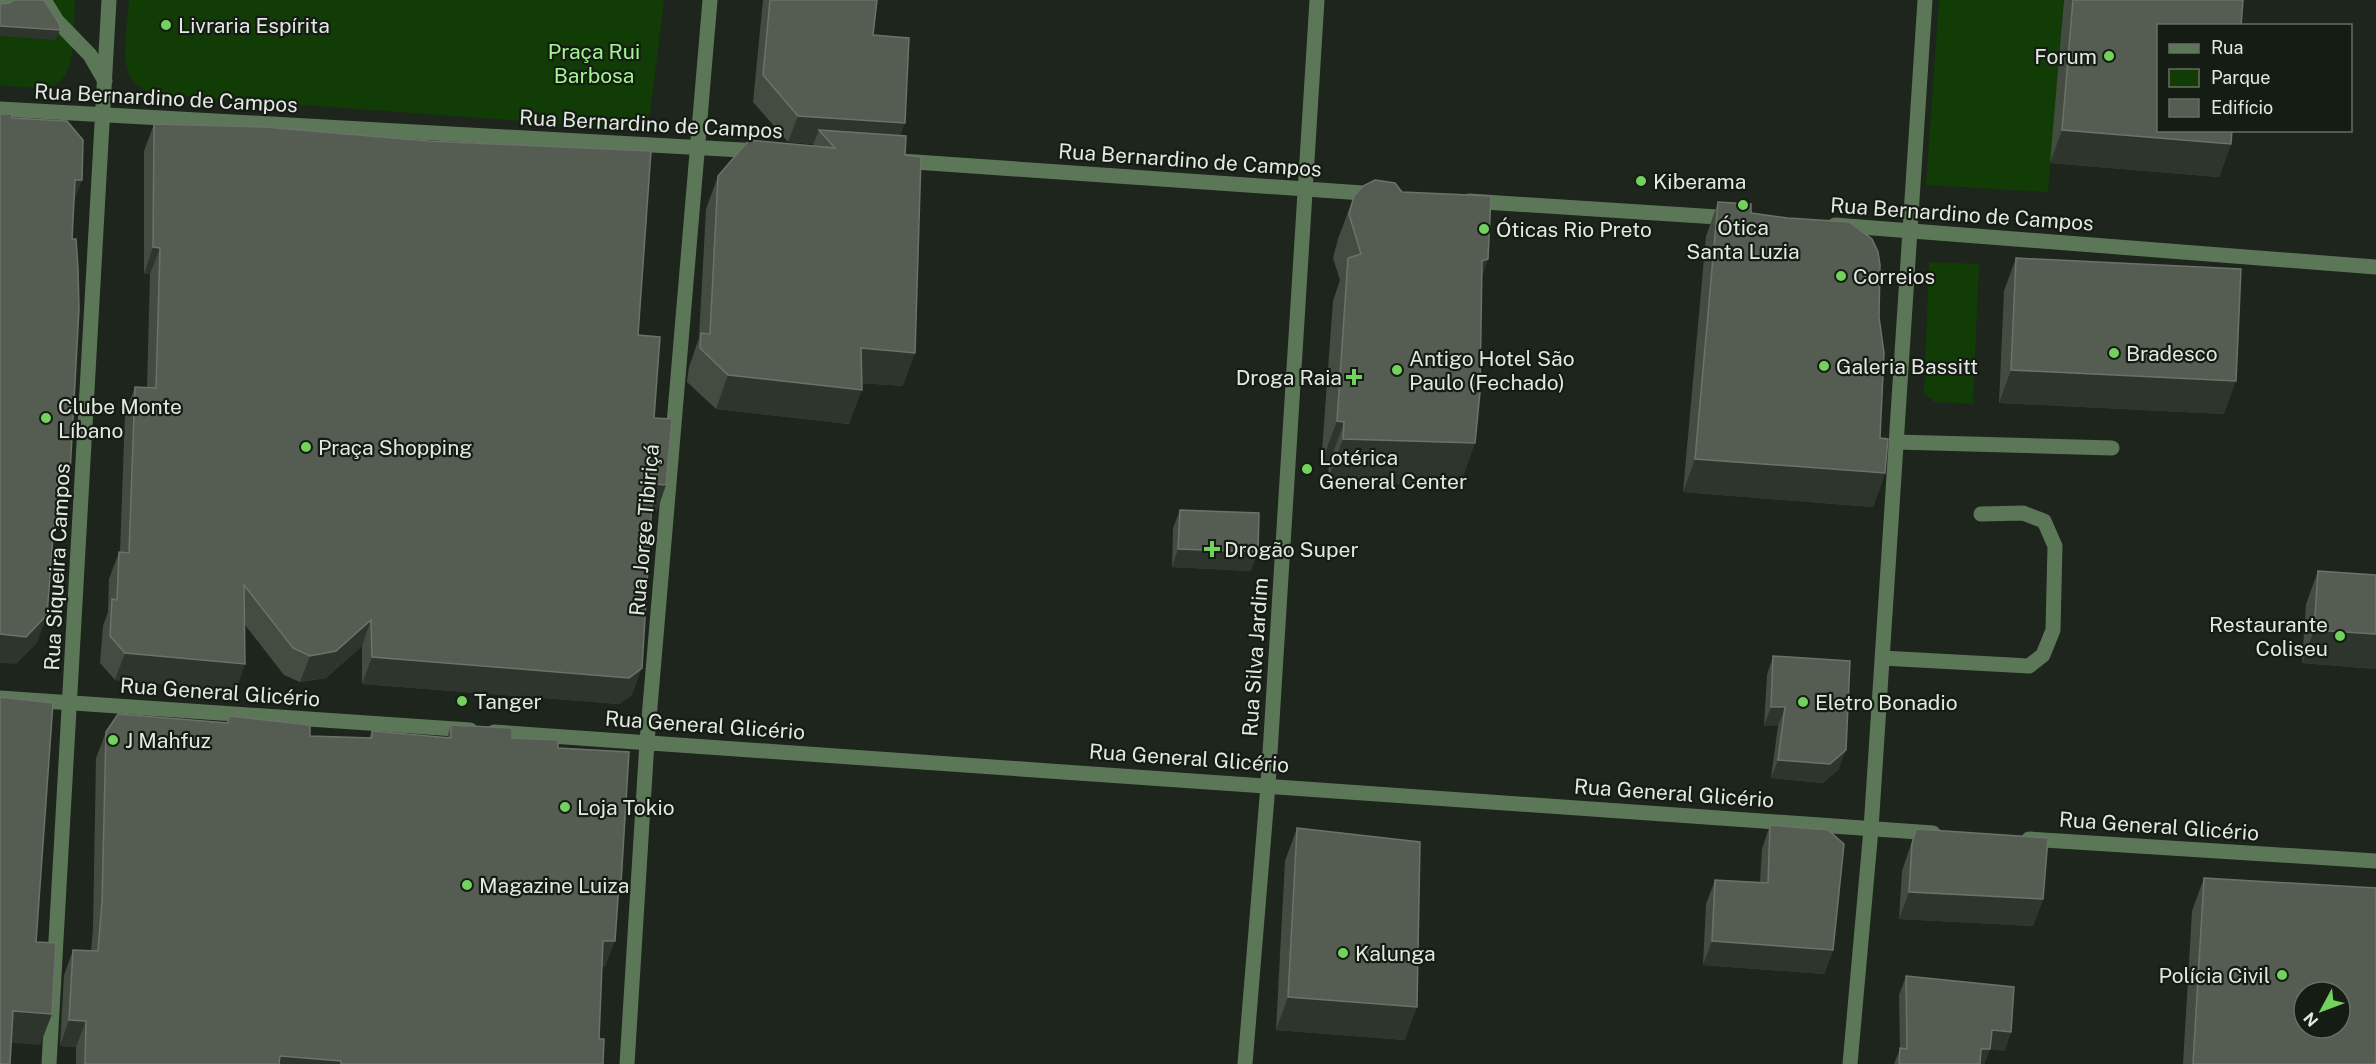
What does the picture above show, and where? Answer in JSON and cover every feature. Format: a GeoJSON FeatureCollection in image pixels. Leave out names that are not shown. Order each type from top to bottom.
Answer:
{"type":"FeatureCollection","features":[{"type":"Feature","properties":{"kind":"street"},"geometry":{"type":"LineString","coordinates":[[0,5],[6,0]]}},
{"type":"Feature","properties":{"kind":"street"},"geometry":{"type":"LineString","coordinates":[[44,0],[57,21],[90,55],[105,81]]}},
{"type":"Feature","properties":{"kind":"street","name":"Rua Siqueira Campos"},"geometry":{"type":"LineString","coordinates":[[50,1064],[109,0]]}},
{"type":"Feature","properties":{"kind":"street","name":"Rua Jorge Tibiriçá"},"geometry":{"type":"LineString","coordinates":[[627,1064],[647,742],[710,0]]}},
{"type":"Feature","properties":{"kind":"street","name":"Rua Silva Jardim"},"geometry":{"type":"LineString","coordinates":[[1245,1064],[1268,784],[1307,190],[1317,0]]}},
{"type":"Feature","properties":{"kind":"street"},"geometry":{"type":"LineString","coordinates":[[1851,1064],[1871,829],[1925,0]]}},
{"type":"Feature","properties":{"kind":"street","name":"Rua Bernardino de Campos"},"geometry":{"type":"LineString","coordinates":[[0,110],[698,146],[770,152]]}},
{"type":"Feature","properties":{"kind":"street","name":"Rua Bernardino de Campos"},"geometry":{"type":"LineString","coordinates":[[889,160],[1390,195]]}},
{"type":"Feature","properties":{"kind":"street"},"geometry":{"type":"LineString","coordinates":[[1449,199],[1744,219]]}},
{"type":"Feature","properties":{"kind":"street","name":"Rua Bernardino de Campos"},"geometry":{"type":"LineString","coordinates":[[1815,224],[2376,267]]}},
{"type":"Feature","properties":{"kind":"street"},"geometry":{"type":"LineString","coordinates":[[1896,442],[2112,448]]}},
{"type":"Feature","properties":{"kind":"street"},"geometry":{"type":"LineString","coordinates":[[1882,658],[2029,666],[2043,655],[2054,630],[2055,546],[2044,521],[2023,513],[1981,514]]}},
{"type":"Feature","properties":{"kind":"street","name":"Rua General Glicério"},"geometry":{"type":"LineString","coordinates":[[0,698],[1268,784],[1954,834]]}},
{"type":"Feature","properties":{"kind":"street","name":"Rua General Glicério"},"geometry":{"type":"LineString","coordinates":[[2012,838],[2376,861]]}},
{"type":"Feature","properties":{"kind":"green space"},"geometry":{"type":"Polygon","coordinates":[[[0,0],[75,0],[74,35],[70,62],[60,81],[52,86],[39,88],[0,85],[0,0]]]}},
{"type":"Feature","properties":{"kind":"green space","name":"Praça Rui Barbosa"},"geometry":{"type":"Polygon","coordinates":[[[129,0],[664,0],[650,113],[644,124],[618,128],[153,94],[135,83],[127,70],[125,50],[129,0]]]}},
{"type":"Feature","properties":{"kind":"green space"},"geometry":{"type":"Polygon","coordinates":[[[1939,0],[2064,0],[2048,192],[1926,185],[1939,0]]]}},
{"type":"Feature","properties":{"kind":"green space"},"geometry":{"type":"Polygon","coordinates":[[[1929,262],[1979,264],[1973,404],[1935,402],[1924,394],[1929,262]]]}},
{"type":"Feature","properties":{"kind":"building"},"geometry":{"type":"Polygon","coordinates":[[[13,0],[44,0],[60,25],[60,30],[0,26],[0,4],[10,3],[13,0]]]}},
{"type":"Feature","properties":{"kind":"building"},"geometry":{"type":"Polygon","coordinates":[[[770,0],[877,0],[873,35],[909,38],[905,123],[798,116],[763,75],[770,0]]]}},
{"type":"Feature","properties":{"kind":"building","name":"Forum"},"geometry":{"type":"Polygon","coordinates":[[[2073,0],[2243,0],[2241,24],[2157,24],[2157,132],[2232,132],[2231,144],[2062,130],[2073,0]]]}},
{"type":"Feature","properties":{"kind":"building"},"geometry":{"type":"Polygon","coordinates":[[[0,114],[12,114],[12,118],[67,121],[83,140],[82,180],[75,180],[72,239],[76,239],[79,309],[70,473],[58,473],[47,615],[26,637],[0,634],[0,114]]]}},
{"type":"Feature","properties":{"kind":"building"},"geometry":{"type":"Polygon","coordinates":[[[154,124],[265,127],[428,141],[651,151],[638,335],[660,337],[654,418],[672,419],[666,485],[653,484],[642,668],[629,678],[372,657],[371,620],[336,651],[310,656],[293,648],[244,585],[245,664],[125,653],[110,636],[112,599],[117,600],[119,552],[129,553],[135,387],[156,388],[160,248],[153,247],[154,124]]]}},
{"type":"Feature","properties":{"kind":"building"},"geometry":{"type":"Polygon","coordinates":[[[819,130],[906,136],[905,155],[921,157],[915,353],[861,348],[862,390],[728,375],[700,348],[701,333],[710,334],[718,176],[749,140],[835,148],[819,130]]]}},
{"type":"Feature","properties":{"kind":"building","name":"Antigo Hotel São Paulo (Fechado)"},"geometry":{"type":"Polygon","coordinates":[[[1375,180],[1395,183],[1402,192],[1491,196],[1488,259],[1482,261],[1480,392],[1475,443],[1343,439],[1344,422],[1337,421],[1348,258],[1361,254],[1349,214],[1354,196],[1363,186],[1375,180]]]}},
{"type":"Feature","properties":{"kind":"building"},"geometry":{"type":"Polygon","coordinates":[[[1718,202],[1751,204],[1751,213],[1849,222],[1872,239],[1878,252],[1880,265],[1879,317],[1884,353],[1880,438],[1888,439],[1885,473],[1695,459],[1718,202]]]}},
{"type":"Feature","properties":{"kind":"building","name":"Bradesco"},"geometry":{"type":"Polygon","coordinates":[[[2016,258],[2241,269],[2236,381],[2011,370],[2016,258]]]}},
{"type":"Feature","properties":{"kind":"building"},"geometry":{"type":"Polygon","coordinates":[[[1180,510],[1259,513],[1258,552],[1178,549],[1180,510]]]}},
{"type":"Feature","properties":{"kind":"building"},"geometry":{"type":"Polygon","coordinates":[[[2318,571],[2376,575],[2376,634],[2314,630],[2318,571]]]}},
{"type":"Feature","properties":{"kind":"building"},"geometry":{"type":"Polygon","coordinates":[[[1773,656],[1850,661],[1846,750],[1830,764],[1778,760],[1785,707],[1771,707],[1773,656]]]}},
{"type":"Feature","properties":{"kind":"building"},"geometry":{"type":"Polygon","coordinates":[[[0,697],[53,703],[36,942],[56,943],[52,1014],[13,1011],[10,1064],[0,1064],[0,697]]]}},
{"type":"Feature","properties":{"kind":"building"},"geometry":{"type":"Polygon","coordinates":[[[118,714],[228,723],[229,716],[310,725],[310,736],[372,738],[372,731],[451,738],[451,725],[512,728],[512,738],[558,740],[558,748],[629,752],[615,941],[603,941],[599,1039],[604,1039],[603,1064],[341,1064],[341,1061],[280,1056],[279,1064],[85,1064],[86,1021],[69,1020],[73,950],[98,951],[102,902],[106,732],[118,714]]]}},
{"type":"Feature","properties":{"kind":"building"},"geometry":{"type":"Polygon","coordinates":[[[1770,825],[1828,830],[1844,844],[1833,950],[1712,941],[1715,880],[1768,883],[1770,825]]]}},
{"type":"Feature","properties":{"kind":"building","name":"Kalunga"},"geometry":{"type":"Polygon","coordinates":[[[1297,828],[1420,842],[1417,1007],[1288,997],[1297,828]]]}},
{"type":"Feature","properties":{"kind":"building"},"geometry":{"type":"Polygon","coordinates":[[[1916,829],[2048,838],[2043,899],[1909,892],[1912,844],[1916,829]]]}},
{"type":"Feature","properties":{"kind":"building","name":"Polícia Civil"},"geometry":{"type":"Polygon","coordinates":[[[2204,878],[2376,888],[2376,1064],[2193,1064],[2204,878]]]}},
{"type":"Feature","properties":{"kind":"building"},"geometry":{"type":"Polygon","coordinates":[[[1906,976],[2014,987],[2011,1032],[1992,1030],[1990,1049],[1981,1049],[1980,1064],[1899,1064],[1900,1048],[1907,1049],[1906,976]]]}},
{"type":"Feature","properties":{"kind":"place","name":"Livraria Espírita"},"geometry":{"type":"Point","coordinates":[166,25]}},
{"type":"Feature","properties":{"kind":"place","name":"Forum"},"geometry":{"type":"Point","coordinates":[2109,56]}},
{"type":"Feature","properties":{"kind":"place","name":"Kiberama"},"geometry":{"type":"Point","coordinates":[1641,181]}},
{"type":"Feature","properties":{"kind":"place","name":"Ótica Santa Luzia"},"geometry":{"type":"Point","coordinates":[1743,205]}},
{"type":"Feature","properties":{"kind":"place","name":"Óticas Rio Preto"},"geometry":{"type":"Point","coordinates":[1484,229]}},
{"type":"Feature","properties":{"kind":"place","name":"Correios"},"geometry":{"type":"Point","coordinates":[1841,276]}},
{"type":"Feature","properties":{"kind":"place","name":"Bradesco"},"geometry":{"type":"Point","coordinates":[2114,353]}},
{"type":"Feature","properties":{"kind":"place","name":"Galeria Bassitt"},"geometry":{"type":"Point","coordinates":[1824,366]}},
{"type":"Feature","properties":{"kind":"place","name":"Antigo Hotel São Paulo (Fechado)"},"geometry":{"type":"Point","coordinates":[1397,370]}},
{"type":"Feature","properties":{"kind":"place","name":"Droga Raia"},"geometry":{"type":"Point","coordinates":[1354,377]}},
{"type":"Feature","properties":{"kind":"place","name":"Clube Monte Líbano"},"geometry":{"type":"Point","coordinates":[46,418]}},
{"type":"Feature","properties":{"kind":"place","name":"Praça Shopping"},"geometry":{"type":"Point","coordinates":[306,447]}},
{"type":"Feature","properties":{"kind":"place","name":"Lotérica General Center"},"geometry":{"type":"Point","coordinates":[1307,469]}},
{"type":"Feature","properties":{"kind":"place","name":"Drogão Super"},"geometry":{"type":"Point","coordinates":[1212,549]}},
{"type":"Feature","properties":{"kind":"place","name":"Restaurante Coliseu"},"geometry":{"type":"Point","coordinates":[2340,636]}},
{"type":"Feature","properties":{"kind":"place","name":"Tanger"},"geometry":{"type":"Point","coordinates":[462,701]}},
{"type":"Feature","properties":{"kind":"place","name":"Eletro Bonadio"},"geometry":{"type":"Point","coordinates":[1803,702]}},
{"type":"Feature","properties":{"kind":"place","name":"J Mahfuz"},"geometry":{"type":"Point","coordinates":[113,740]}},
{"type":"Feature","properties":{"kind":"place","name":"Loja Tokio"},"geometry":{"type":"Point","coordinates":[565,807]}},
{"type":"Feature","properties":{"kind":"place","name":"Magazine Luiza"},"geometry":{"type":"Point","coordinates":[467,885]}},
{"type":"Feature","properties":{"kind":"place","name":"Kalunga"},"geometry":{"type":"Point","coordinates":[1343,953]}},
{"type":"Feature","properties":{"kind":"place","name":"Polícia Civil"},"geometry":{"type":"Point","coordinates":[2282,975]}}]}
